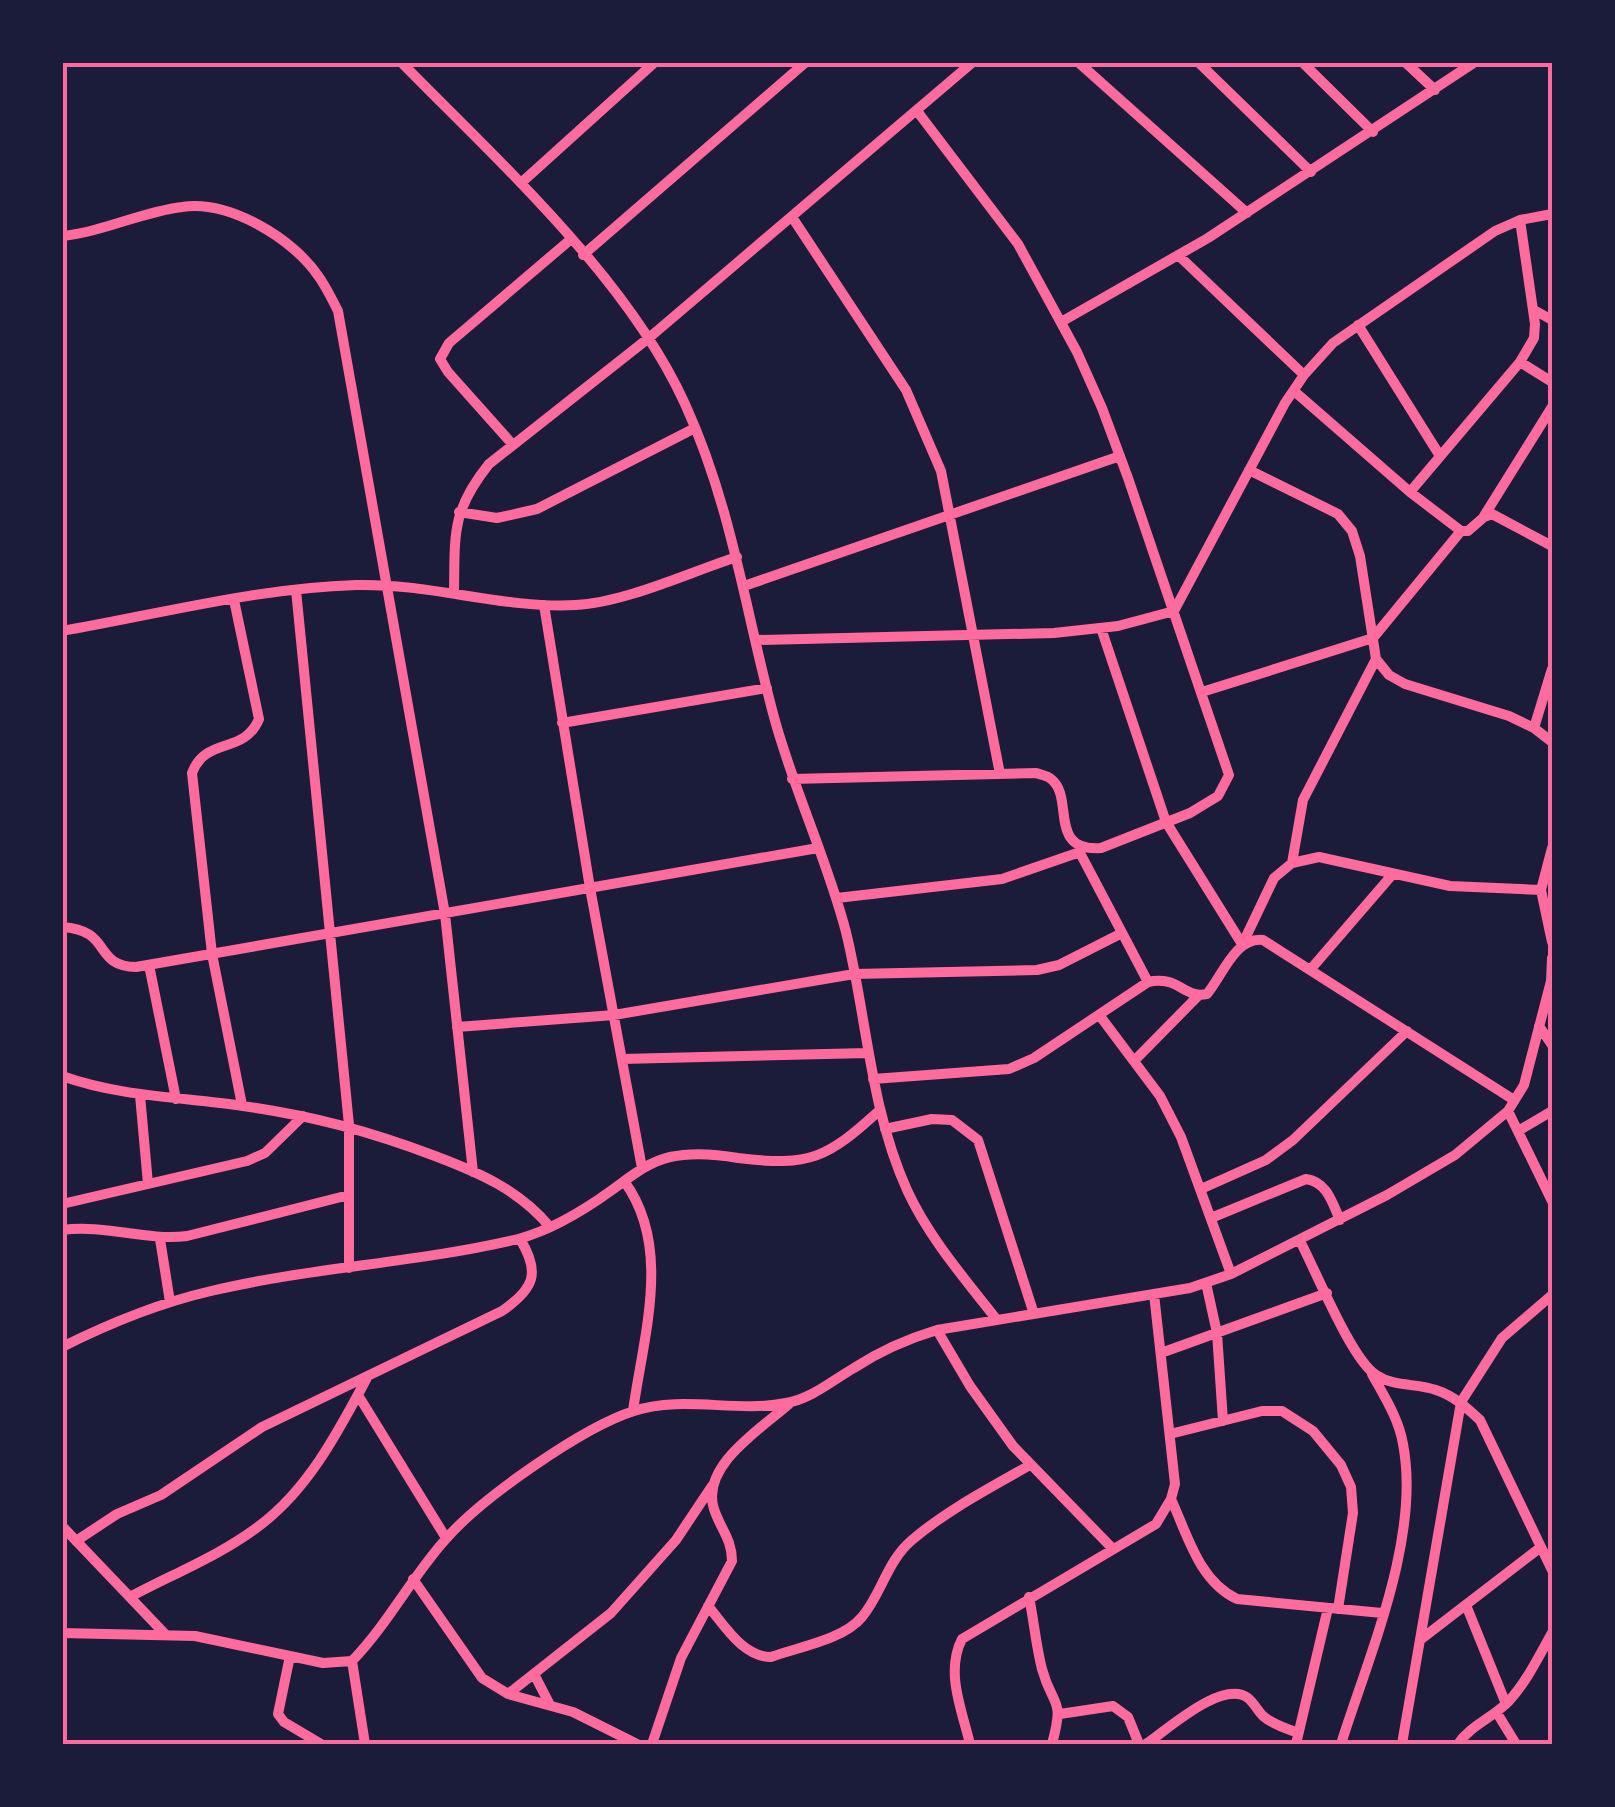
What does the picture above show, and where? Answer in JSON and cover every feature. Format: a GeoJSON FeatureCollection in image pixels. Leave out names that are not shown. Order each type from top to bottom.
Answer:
{"type":"FeatureCollection","features":[{"type":"Feature","properties":{"kind":"street"},"geometry":{"type":"LineString","coordinates":[[401,62],[520,183],[584,255],[650,338],[696,428],[713,467],[792,778],[837,898],[885,1129],[921,1217],[998,1320]]}},
{"type":"Feature","properties":{"kind":"street"},"geometry":{"type":"LineString","coordinates":[[520,183],[656,62]]}},
{"type":"Feature","properties":{"kind":"street"},"geometry":{"type":"LineString","coordinates":[[584,255],[806,62]]}},
{"type":"Feature","properties":{"kind":"street"},"geometry":{"type":"LineString","coordinates":[[454,592],[459,512],[469,489],[489,464],[650,338],[973,62]]}},
{"type":"Feature","properties":{"kind":"street"},"geometry":{"type":"LineString","coordinates":[[1078,62],[1247,213]]}},
{"type":"Feature","properties":{"kind":"street"},"geometry":{"type":"LineString","coordinates":[[1198,62],[1310,172]]}},
{"type":"Feature","properties":{"kind":"street"},"geometry":{"type":"LineString","coordinates":[[1302,62],[1373,132]]}},
{"type":"Feature","properties":{"kind":"street"},"geometry":{"type":"LineString","coordinates":[[1405,62],[1435,90]]}},
{"type":"Feature","properties":{"kind":"street"},"geometry":{"type":"LineString","coordinates":[[1061,322],[1247,213],[1475,62]]}},
{"type":"Feature","properties":{"kind":"street"},"geometry":{"type":"LineString","coordinates":[[837,898],[1002,880],[1077,848],[1101,848],[1166,822],[1218,796],[1229,775],[1102,408],[1018,244],[917,111]]}},
{"type":"Feature","properties":{"kind":"street"},"geometry":{"type":"LineString","coordinates":[[62,236],[178,207],[204,204],[234,212],[260,226],[318,274],[338,310],[445,914],[473,1172]]}},
{"type":"Feature","properties":{"kind":"street"},"geometry":{"type":"LineString","coordinates":[[757,640],[1102,628],[1174,611],[1294,391],[1332,344],[1470,247],[1520,220],[1552,214]]}},
{"type":"Feature","properties":{"kind":"street"},"geometry":{"type":"LineString","coordinates":[[792,217],[906,390],[941,471],[1000,774]]}},
{"type":"Feature","properties":{"kind":"street"},"geometry":{"type":"LineString","coordinates":[[1410,492],[1520,362],[1534,338],[1534,310],[1520,220]]}},
{"type":"Feature","properties":{"kind":"street"},"geometry":{"type":"LineString","coordinates":[[513,445],[440,359],[449,343],[570,240]]}},
{"type":"Feature","properties":{"kind":"street"},"geometry":{"type":"LineString","coordinates":[[1178,255],[1304,375]]}},
{"type":"Feature","properties":{"kind":"street"},"geometry":{"type":"LineString","coordinates":[[1534,310],[1552,320]]}},
{"type":"Feature","properties":{"kind":"street"},"geometry":{"type":"LineString","coordinates":[[1358,325],[1440,456]]}},
{"type":"Feature","properties":{"kind":"street"},"geometry":{"type":"LineString","coordinates":[[1520,362],[1552,382]]}},
{"type":"Feature","properties":{"kind":"street"},"geometry":{"type":"LineString","coordinates":[[1294,391],[1410,492],[1461,530],[1468,531],[1484,516],[1552,406]]}},
{"type":"Feature","properties":{"kind":"street"},"geometry":{"type":"LineString","coordinates":[[459,512],[497,518],[537,509],[696,428]]}},
{"type":"Feature","properties":{"kind":"street"},"geometry":{"type":"LineString","coordinates":[[744,586],[1120,456]]}},
{"type":"Feature","properties":{"kind":"street"},"geometry":{"type":"LineString","coordinates":[[1249,470],[1338,514],[1352,531],[1360,556],[1376,659],[1388,675],[1405,684],[1509,716],[1552,742]]}},
{"type":"Feature","properties":{"kind":"street"},"geometry":{"type":"LineString","coordinates":[[1484,516],[1492,514],[1506,519],[1552,546]]}},
{"type":"Feature","properties":{"kind":"street"},"geometry":{"type":"LineString","coordinates":[[1202,692],[1373,638],[1461,530]]}},
{"type":"Feature","properties":{"kind":"street"},"geometry":{"type":"LineString","coordinates":[[62,630],[296,590],[386,586],[544,605],[580,605],[616,598],[736,557]]}},
{"type":"Feature","properties":{"kind":"street"},"geometry":{"type":"LineString","coordinates":[[296,590],[349,1125],[349,1268]]}},
{"type":"Feature","properties":{"kind":"street"},"geometry":{"type":"LineString","coordinates":[[234,600],[260,720],[244,740],[206,752],[192,773],[212,954],[242,1105]]}},
{"type":"Feature","properties":{"kind":"street"},"geometry":{"type":"LineString","coordinates":[[544,605],[590,888],[642,1168]]}},
{"type":"Feature","properties":{"kind":"street"},"geometry":{"type":"LineString","coordinates":[[1102,628],[1166,822],[1242,944]]}},
{"type":"Feature","properties":{"kind":"street"},"geometry":{"type":"LineString","coordinates":[[1292,863],[1303,800],[1376,659]]}},
{"type":"Feature","properties":{"kind":"street"},"geometry":{"type":"LineString","coordinates":[[1534,728],[1552,668]]}},
{"type":"Feature","properties":{"kind":"street"},"geometry":{"type":"LineString","coordinates":[[562,723],[767,688]]}},
{"type":"Feature","properties":{"kind":"street"},"geometry":{"type":"LineString","coordinates":[[792,778],[1036,773],[1052,779],[1059,790],[1068,832],[1148,982]]}},
{"type":"Feature","properties":{"kind":"street"},"geometry":{"type":"LineString","coordinates":[[62,927],[80,928],[94,936],[109,959],[120,967],[149,965],[818,848]]}},
{"type":"Feature","properties":{"kind":"street"},"geometry":{"type":"LineString","coordinates":[[1552,848],[1541,890],[1552,942]]}},
{"type":"Feature","properties":{"kind":"street"},"geometry":{"type":"LineString","coordinates":[[1134,1060],[1198,996],[1207,994],[1242,944],[1274,878],[1292,863],[1319,856],[1450,886],[1541,890]]}},
{"type":"Feature","properties":{"kind":"street"},"geometry":{"type":"LineString","coordinates":[[1310,970],[1392,874]]}},
{"type":"Feature","properties":{"kind":"street"},"geometry":{"type":"LineString","coordinates":[[458,1027],[614,1014],[854,974],[1037,970],[1059,965],[1122,933]]}},
{"type":"Feature","properties":{"kind":"street"},"geometry":{"type":"LineString","coordinates":[[1242,944],[1252,938],[1264,940],[1511,1106],[1518,1131],[1552,1201]]}},
{"type":"Feature","properties":{"kind":"street"},"geometry":{"type":"LineString","coordinates":[[508,1694],[631,1593],[676,1540],[728,1460],[789,1403],[882,1352],[937,1330],[1154,1294],[1231,1274],[1340,1220],[1455,1154],[1511,1106],[1524,1085],[1552,982],[1552,958]]}},
{"type":"Feature","properties":{"kind":"street"},"geometry":{"type":"LineString","coordinates":[[149,965],[176,1099]]}},
{"type":"Feature","properties":{"kind":"street"},"geometry":{"type":"LineString","coordinates":[[873,1079],[1010,1069],[1034,1058],[1148,982],[1175,982],[1198,996]]}},
{"type":"Feature","properties":{"kind":"street"},"geometry":{"type":"LineString","coordinates":[[1100,1016],[1160,1096],[1181,1138],[1231,1274]]}},
{"type":"Feature","properties":{"kind":"street"},"geometry":{"type":"LineString","coordinates":[[1539,1026],[1552,1045]]}},
{"type":"Feature","properties":{"kind":"street"},"geometry":{"type":"LineString","coordinates":[[1201,1189],[1266,1160],[1293,1140],[1406,1032]]}},
{"type":"Feature","properties":{"kind":"street"},"geometry":{"type":"LineString","coordinates":[[622,1059],[868,1053]]}},
{"type":"Feature","properties":{"kind":"street"},"geometry":{"type":"LineString","coordinates":[[62,1076],[140,1095],[242,1105],[349,1125],[473,1172],[530,1203],[550,1227]]}},
{"type":"Feature","properties":{"kind":"street"},"geometry":{"type":"LineString","coordinates":[[140,1095],[148,1184]]}},
{"type":"Feature","properties":{"kind":"street"},"geometry":{"type":"LineString","coordinates":[[62,1347],[106,1325],[212,1290],[520,1238],[579,1213],[642,1168],[665,1158],[690,1153],[778,1163],[802,1161],[847,1140],[880,1110]]}},
{"type":"Feature","properties":{"kind":"street"},"geometry":{"type":"LineString","coordinates":[[1518,1131],[1552,1111]]}},
{"type":"Feature","properties":{"kind":"street"},"geometry":{"type":"LineString","coordinates":[[62,1204],[247,1161],[265,1153],[303,1116]]}},
{"type":"Feature","properties":{"kind":"street"},"geometry":{"type":"LineString","coordinates":[[885,1129],[932,1119],[952,1120],[978,1140],[1034,1314]]}},
{"type":"Feature","properties":{"kind":"street"},"geometry":{"type":"LineString","coordinates":[[1211,1218],[1306,1178],[1318,1180],[1326,1189],[1340,1220]]}},
{"type":"Feature","properties":{"kind":"street"},"geometry":{"type":"LineString","coordinates":[[624,1181],[637,1198],[652,1252],[650,1297],[633,1411]]}},
{"type":"Feature","properties":{"kind":"street"},"geometry":{"type":"LineString","coordinates":[[62,1230],[113,1230],[160,1239],[187,1236],[349,1195]]}},
{"type":"Feature","properties":{"kind":"street"},"geometry":{"type":"LineString","coordinates":[[76,1541],[117,1514],[161,1495],[234,1443],[502,1311],[520,1298],[532,1282],[533,1268],[520,1238]]}},
{"type":"Feature","properties":{"kind":"street"},"geometry":{"type":"LineString","coordinates":[[160,1239],[170,1302]]}},
{"type":"Feature","properties":{"kind":"street"},"geometry":{"type":"LineString","coordinates":[[1300,1241],[1356,1352],[1394,1414],[1403,1442],[1408,1498],[1403,1538],[1341,1744]]}},
{"type":"Feature","properties":{"kind":"street"},"geometry":{"type":"LineString","coordinates":[[1206,1282],[1217,1333],[1223,1421]]}},
{"type":"Feature","properties":{"kind":"street"},"geometry":{"type":"LineString","coordinates":[[1161,1353],[1327,1293]]}},
{"type":"Feature","properties":{"kind":"street"},"geometry":{"type":"LineString","coordinates":[[970,1744],[952,1669],[962,1638],[1156,1524],[1172,1499],[1170,1434],[1154,1294]]}},
{"type":"Feature","properties":{"kind":"street"},"geometry":{"type":"LineString","coordinates":[[1402,1744],[1461,1402],[1502,1338],[1552,1295]]}},
{"type":"Feature","properties":{"kind":"street"},"geometry":{"type":"LineString","coordinates":[[937,1330],[970,1386],[1030,1466],[1113,1549]]}},
{"type":"Feature","properties":{"kind":"street"},"geometry":{"type":"LineString","coordinates":[[1372,1373],[1389,1382],[1434,1389],[1461,1402],[1480,1420],[1551,1563]]}},
{"type":"Feature","properties":{"kind":"street"},"geometry":{"type":"LineString","coordinates":[[130,1597],[262,1524],[315,1466],[368,1376]]}},
{"type":"Feature","properties":{"kind":"street"},"geometry":{"type":"LineString","coordinates":[[358,1395],[446,1538]]}},
{"type":"Feature","properties":{"kind":"street"},"geometry":{"type":"LineString","coordinates":[[62,1633],[194,1636],[323,1663],[352,1661],[375,1636],[446,1538],[484,1502],[580,1438],[633,1411],[672,1404],[789,1403]]}},
{"type":"Feature","properties":{"kind":"street"},"geometry":{"type":"LineString","coordinates":[[1060,1714],[1113,1706],[1128,1718],[1142,1744],[1206,1702],[1222,1694],[1238,1694],[1297,1739],[1333,1609],[1354,1513],[1351,1487],[1341,1466],[1313,1430],[1282,1412],[1262,1411],[1170,1434]]}},
{"type":"Feature","properties":{"kind":"street"},"geometry":{"type":"LineString","coordinates":[[708,1606],[740,1643],[760,1657],[771,1657],[843,1631],[860,1621],[891,1564],[910,1542],[967,1502],[1030,1466]]}},
{"type":"Feature","properties":{"kind":"street"},"geometry":{"type":"LineString","coordinates":[[652,1744],[672,1682],[732,1560],[732,1544],[715,1512],[712,1485]]}},
{"type":"Feature","properties":{"kind":"street"},"geometry":{"type":"LineString","coordinates":[[1172,1499],[1201,1564],[1221,1592],[1237,1599],[1382,1613]]}},
{"type":"Feature","properties":{"kind":"street"},"geometry":{"type":"LineString","coordinates":[[62,1526],[165,1634]]}},
{"type":"Feature","properties":{"kind":"street"},"geometry":{"type":"LineString","coordinates":[[1420,1640],[1541,1547]]}},
{"type":"Feature","properties":{"kind":"street"},"geometry":{"type":"LineString","coordinates":[[413,1580],[482,1678],[508,1694],[549,1703],[614,1730],[636,1744]]}},
{"type":"Feature","properties":{"kind":"street"},"geometry":{"type":"LineString","coordinates":[[1029,1598],[1042,1669],[1060,1714],[1052,1744]]}},
{"type":"Feature","properties":{"kind":"street"},"geometry":{"type":"LineString","coordinates":[[1466,1605],[1516,1744]]}},
{"type":"Feature","properties":{"kind":"street"},"geometry":{"type":"LineString","coordinates":[[1458,1744],[1501,1708],[1552,1633]]}},
{"type":"Feature","properties":{"kind":"street"},"geometry":{"type":"LineString","coordinates":[[290,1656],[278,1714],[284,1722],[321,1744]]}},
{"type":"Feature","properties":{"kind":"street"},"geometry":{"type":"LineString","coordinates":[[352,1661],[365,1744]]}},
{"type":"Feature","properties":{"kind":"street"},"geometry":{"type":"LineString","coordinates":[[534,1674],[549,1703]]}}]}
